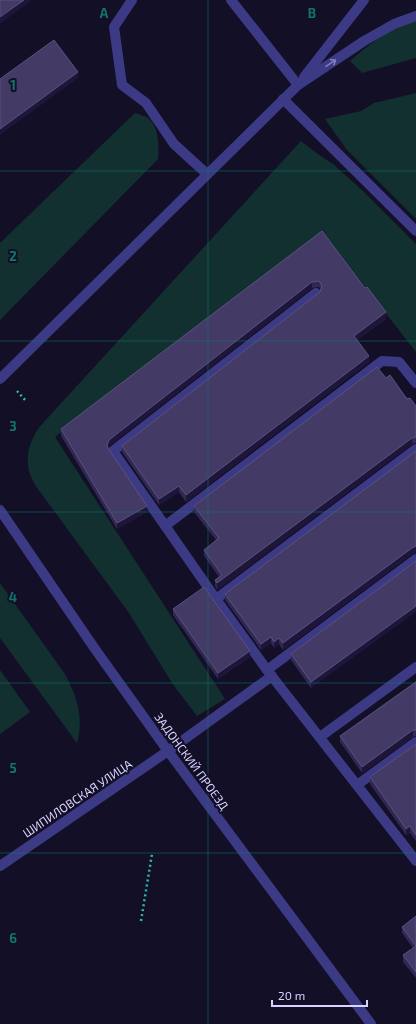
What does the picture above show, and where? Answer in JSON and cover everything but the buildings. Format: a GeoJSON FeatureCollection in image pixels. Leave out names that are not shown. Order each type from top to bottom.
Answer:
{"type":"FeatureCollection","features":[{"type":"Feature","properties":{"kind":"street"},"geometry":{"type":"LineString","coordinates":[[132,0],[114,27],[122,85],[146,102],[174,144],[207,174]]}},
{"type":"Feature","properties":{"kind":"street"},"geometry":{"type":"LineString","coordinates":[[231,0],[298,85]]}},
{"type":"Feature","properties":{"kind":"street"},"geometry":{"type":"LineString","coordinates":[[0,379],[298,85],[363,1]]}},
{"type":"Feature","properties":{"kind":"street"},"geometry":{"type":"LineString","coordinates":[[298,85],[364,41],[394,24],[416,16]]}},
{"type":"Feature","properties":{"kind":"street"},"geometry":{"type":"LineString","coordinates":[[283,99],[416,231]]}},
{"type":"Feature","properties":{"kind":"street"},"geometry":{"type":"LineString","coordinates":[[316,293],[113,451],[216,599],[270,673],[357,785],[414,854]]}},
{"type":"Feature","properties":{"kind":"street"},"geometry":{"type":"LineString","coordinates":[[165,526],[382,361],[399,362],[416,383]]}},
{"type":"Feature","properties":{"kind":"street"},"geometry":{"type":"LineString","coordinates":[[216,599],[416,449]]}},
{"type":"Feature","properties":{"kind":"street","name":"ЗАДОНСКИЙ ПРОЕЗД"},"geometry":{"type":"LineString","coordinates":[[0,510],[95,649],[168,751],[371,1024]]}},
{"type":"Feature","properties":{"kind":"street","name":"ШИПИЛОВСКАЯ УЛИЦА"},"geometry":{"type":"LineString","coordinates":[[0,866],[168,751],[416,559]]}},
{"type":"Feature","properties":{"kind":"street"},"geometry":{"type":"LineString","coordinates":[[320,738],[416,667]]}},
{"type":"Feature","properties":{"kind":"street"},"geometry":{"type":"LineString","coordinates":[[357,785],[416,742]]}},
{"type":"Feature","properties":{"kind":"path"},"geometry":{"type":"LineString","coordinates":[[141,921],[152,854]]}},
{"type":"Feature","properties":{"kind":"green space"},"geometry":{"type":"Polygon","coordinates":[[[416,20],[416,58],[362,73],[350,61],[365,48],[389,32],[416,20]]]}},
{"type":"Feature","properties":{"kind":"green space"},"geometry":{"type":"Polygon","coordinates":[[[416,93],[416,219],[347,150],[325,119],[361,111],[374,103],[416,93]]]}},
{"type":"Feature","properties":{"kind":"green space"},"geometry":{"type":"Polygon","coordinates":[[[135,113],[148,118],[154,126],[158,143],[158,159],[0,320],[0,243],[135,113]]]}},
{"type":"Feature","properties":{"kind":"green space"},"geometry":{"type":"Polygon","coordinates":[[[301,141],[333,164],[364,192],[416,244],[416,352],[324,234],[55,437],[225,699],[197,716],[172,683],[129,613],[35,485],[29,469],[29,447],[34,436],[43,423],[301,141]]]}},
{"type":"Feature","properties":{"kind":"green space"},"geometry":{"type":"Polygon","coordinates":[[[0,583],[65,674],[73,691],[78,707],[80,724],[77,743],[0,638],[0,583]]]}},
{"type":"Feature","properties":{"kind":"green space"},"geometry":{"type":"Polygon","coordinates":[[[0,670],[30,712],[0,734],[0,670]]]}}]}
